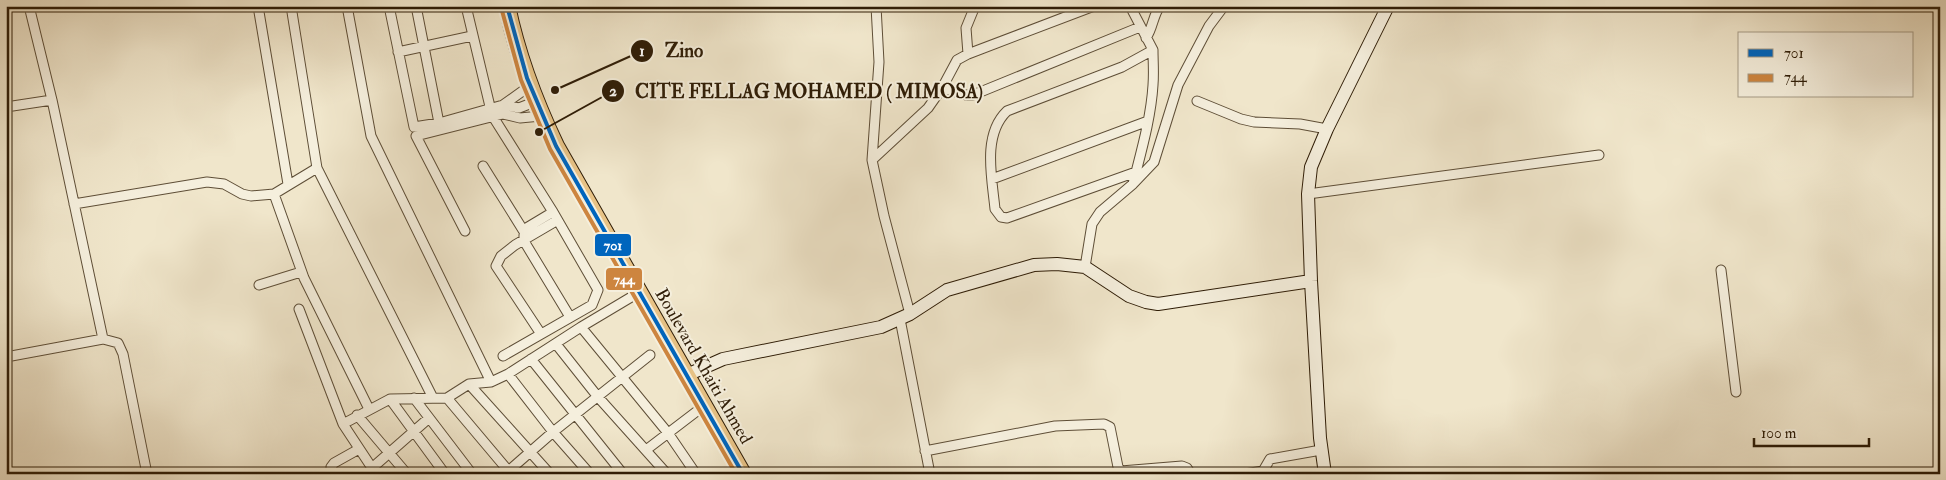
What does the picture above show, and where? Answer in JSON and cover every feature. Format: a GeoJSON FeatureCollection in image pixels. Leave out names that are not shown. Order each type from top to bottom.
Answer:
{"type":"FeatureCollection","features":[{"type":"Feature","properties":{"kind":"highway","name":"Boulevard Khaiti Ahmed"},"geometry":{"type":"LineString","coordinates":[[507,6],[514,39],[530,86],[556,146],[638,293],[705,405],[743,474]]}},
{"type":"Feature","properties":{"kind":"street"},"geometry":{"type":"LineString","coordinates":[[28,6],[52,100],[104,339]]}},
{"type":"Feature","properties":{"kind":"street"},"geometry":{"type":"LineString","coordinates":[[258,6],[288,184]]}},
{"type":"Feature","properties":{"kind":"street"},"geometry":{"type":"LineString","coordinates":[[291,6],[318,168],[432,398]]}},
{"type":"Feature","properties":{"kind":"street"},"geometry":{"type":"LineString","coordinates":[[347,6],[371,136],[491,382]]}},
{"type":"Feature","properties":{"kind":"street"},"geometry":{"type":"LineString","coordinates":[[389,6],[414,127],[503,109],[539,108]]}},
{"type":"Feature","properties":{"kind":"street"},"geometry":{"type":"LineString","coordinates":[[416,6],[439,123]]}},
{"type":"Feature","properties":{"kind":"street"},"geometry":{"type":"LineString","coordinates":[[466,6],[491,112],[598,290],[592,305],[503,356]]}},
{"type":"Feature","properties":{"kind":"street"},"geometry":{"type":"LineString","coordinates":[[876,6],[878,82],[872,160],[905,317],[930,474]]}},
{"type":"Feature","properties":{"kind":"street"},"geometry":{"type":"LineString","coordinates":[[968,54],[966,28],[975,6]]}},
{"type":"Feature","properties":{"kind":"street"},"geometry":{"type":"LineString","coordinates":[[872,160],[928,108],[958,60],[968,54],[1094,6]]}},
{"type":"Feature","properties":{"kind":"street"},"geometry":{"type":"LineString","coordinates":[[1130,6],[1152,50],[1153,84],[1148,121],[1132,184]]}},
{"type":"Feature","properties":{"kind":"street"},"geometry":{"type":"LineString","coordinates":[[1146,38],[1152,29],[1160,6]]}},
{"type":"Feature","properties":{"kind":"street"},"geometry":{"type":"LineString","coordinates":[[1085,267],[1092,224],[1100,212],[1154,162],[1178,85],[1209,26],[1224,6]]}},
{"type":"Feature","properties":{"kind":"street"},"geometry":{"type":"LineString","coordinates":[[1325,474],[1311,281],[1308,194],[1311,167],[1327,129],[1388,6]]}},
{"type":"Feature","properties":{"kind":"street"},"geometry":{"type":"LineString","coordinates":[[942,88],[966,95],[973,95],[1140,27]]}},
{"type":"Feature","properties":{"kind":"street"},"geometry":{"type":"LineString","coordinates":[[398,52],[472,36]]}},
{"type":"Feature","properties":{"kind":"street"},"geometry":{"type":"LineString","coordinates":[[1136,172],[1007,218],[1001,217],[997,213],[992,179],[991,141],[1000,118],[1007,111],[1122,67],[1152,50]]}},
{"type":"Feature","properties":{"kind":"street"},"geometry":{"type":"LineString","coordinates":[[503,109],[530,86]]}},
{"type":"Feature","properties":{"kind":"street"},"geometry":{"type":"LineString","coordinates":[[6,107],[52,100]]}},
{"type":"Feature","properties":{"kind":"street"},"geometry":{"type":"LineString","coordinates":[[1196,101],[1241,119],[1254,122],[1300,124],[1327,129]]}},
{"type":"Feature","properties":{"kind":"street"},"geometry":{"type":"LineString","coordinates":[[503,109],[520,118],[539,108]]}},
{"type":"Feature","properties":{"kind":"street"},"geometry":{"type":"LineString","coordinates":[[465,231],[416,136],[491,112]]}},
{"type":"Feature","properties":{"kind":"street"},"geometry":{"type":"LineString","coordinates":[[992,179],[1148,121]]}},
{"type":"Feature","properties":{"kind":"street"},"geometry":{"type":"LineString","coordinates":[[1308,194],[1599,155]]}},
{"type":"Feature","properties":{"kind":"street"},"geometry":{"type":"LineString","coordinates":[[483,166],[524,230],[524,241],[570,317]]}},
{"type":"Feature","properties":{"kind":"street"},"geometry":{"type":"LineString","coordinates":[[74,204],[207,182],[224,184],[242,194],[251,196],[274,194],[318,168]]}},
{"type":"Feature","properties":{"kind":"street"},"geometry":{"type":"LineString","coordinates":[[274,194],[302,272],[368,409]]}},
{"type":"Feature","properties":{"kind":"street"},"geometry":{"type":"LineString","coordinates":[[524,230],[554,216]]}},
{"type":"Feature","properties":{"kind":"street"},"geometry":{"type":"LineString","coordinates":[[541,334],[496,266],[501,256],[524,241],[554,216]]}},
{"type":"Feature","properties":{"kind":"street"},"geometry":{"type":"LineString","coordinates":[[687,375],[723,359],[881,326],[905,317],[947,290],[1034,265],[1057,264],[1085,267],[1129,296],[1158,304],[1311,281]]}},
{"type":"Feature","properties":{"kind":"street"},"geometry":{"type":"LineString","coordinates":[[1722,270],[1736,392]]}},
{"type":"Feature","properties":{"kind":"street"},"geometry":{"type":"LineString","coordinates":[[259,285],[302,272]]}},
{"type":"Feature","properties":{"kind":"street"},"geometry":{"type":"LineString","coordinates":[[343,424],[390,398],[447,398],[469,384],[491,382],[508,374],[638,293]]}},
{"type":"Feature","properties":{"kind":"street"},"geometry":{"type":"LineString","coordinates":[[299,309],[343,424],[374,471],[388,454],[413,430],[429,418]]}},
{"type":"Feature","properties":{"kind":"street"},"geometry":{"type":"LineString","coordinates":[[581,327],[668,433],[696,474]]}},
{"type":"Feature","properties":{"kind":"street"},"geometry":{"type":"LineString","coordinates":[[6,358],[104,339],[118,344],[123,354],[146,474]]}},
{"type":"Feature","properties":{"kind":"street"},"geometry":{"type":"LineString","coordinates":[[556,344],[598,397],[667,474]]}},
{"type":"Feature","properties":{"kind":"street"},"geometry":{"type":"LineString","coordinates":[[447,398],[508,473],[553,432],[650,355]]}},
{"type":"Feature","properties":{"kind":"street"},"geometry":{"type":"LineString","coordinates":[[531,359],[623,474]]}},
{"type":"Feature","properties":{"kind":"street"},"geometry":{"type":"LineString","coordinates":[[508,374],[553,432],[590,474]]}},
{"type":"Feature","properties":{"kind":"street"},"geometry":{"type":"LineString","coordinates":[[469,384],[550,474]]}},
{"type":"Feature","properties":{"kind":"street"},"geometry":{"type":"LineString","coordinates":[[390,398],[445,474]]}},
{"type":"Feature","properties":{"kind":"street"},"geometry":{"type":"LineString","coordinates":[[414,398],[472,474]]}},
{"type":"Feature","properties":{"kind":"street"},"geometry":{"type":"LineString","coordinates":[[646,450],[705,405]]}},
{"type":"Feature","properties":{"kind":"street"},"geometry":{"type":"LineString","coordinates":[[357,415],[388,454],[407,474]]}},
{"type":"Feature","properties":{"kind":"street"},"geometry":{"type":"LineString","coordinates":[[925,451],[1032,432],[1055,426],[1104,424],[1110,427],[1118,467],[1122,471],[1182,466],[1187,468],[1191,474]]}},
{"type":"Feature","properties":{"kind":"street"},"geometry":{"type":"LineString","coordinates":[[334,474],[331,467],[334,463],[359,449]]}},
{"type":"Feature","properties":{"kind":"street"},"geometry":{"type":"LineString","coordinates":[[1245,474],[1263,471],[1270,459],[1322,450]]}},
{"type":"Feature","properties":{"kind":"transit line","name":"701"},"geometry":{"type":"LineString","coordinates":[[507,6],[527,78],[556,146],[743,474]]}},
{"type":"Feature","properties":{"kind":"transit line","name":"744"},"geometry":{"type":"LineString","coordinates":[[501,7],[521,80],[550,149],[736,474]]}},
{"type":"Feature","properties":{"kind":"place","name":"Zino"},"geometry":{"type":"Point","coordinates":[555,90]}},
{"type":"Feature","properties":{"kind":"place","name":"CITE FELLAG MOHAMED ( MIMOSA)"},"geometry":{"type":"Point","coordinates":[539,132]}}]}
